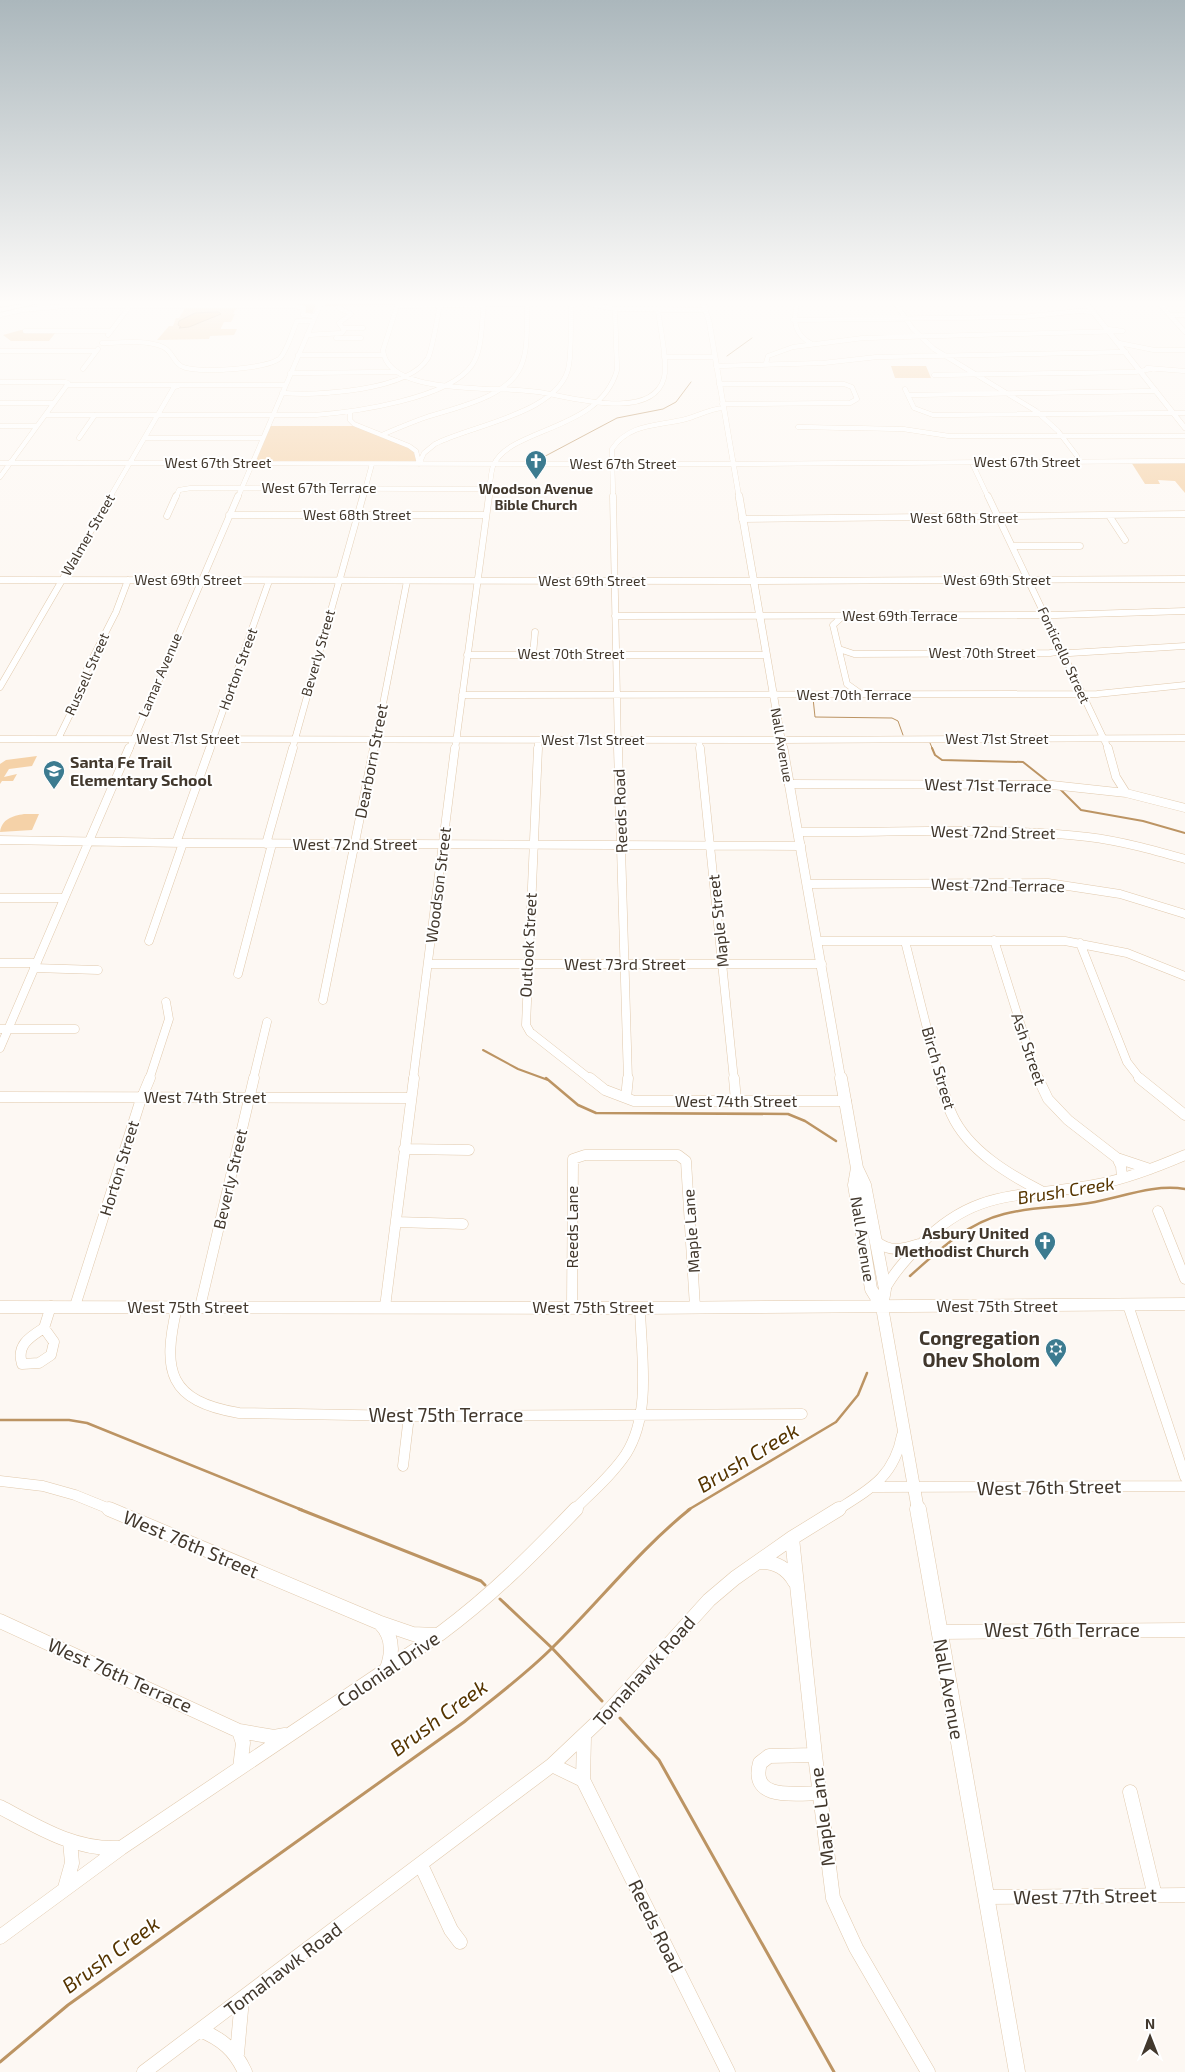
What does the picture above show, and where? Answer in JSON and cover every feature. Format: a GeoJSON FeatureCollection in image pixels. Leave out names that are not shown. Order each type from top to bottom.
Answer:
{"type":"FeatureCollection","features":[{"type":"Feature","properties":{"kind":"main road","name":"Nall Avenue"},"geometry":{"type":"LineString","coordinates":[[721,400],[857,1168],[865,1185],[885,1289],[882,1307],[1017,2072]]}},
{"type":"Feature","properties":{"kind":"main road"},"geometry":{"type":"LineString","coordinates":[[1163,400],[1185,428]]}},
{"type":"Feature","properties":{"kind":"main road","name":"Nall Avenue"},"geometry":{"type":"LineString","coordinates":[[857,1168],[854,1185],[871,1289],[882,1307]]}},
{"type":"Feature","properties":{"kind":"main road","name":"West 75th Street"},"geometry":{"type":"LineString","coordinates":[[0,1307],[640,1308],[1185,1304]]}},
{"type":"Feature","properties":{"kind":"street"},"geometry":{"type":"LineString","coordinates":[[0,477],[56,400]]}},
{"type":"Feature","properties":{"kind":"street","name":"Walmer Street"},"geometry":{"type":"LineString","coordinates":[[0,687],[167,400]]}},
{"type":"Feature","properties":{"kind":"street","name":"Lamar Avenue"},"geometry":{"type":"LineString","coordinates":[[0,1048],[4,1029],[64,898],[279,400]]}},
{"type":"Feature","properties":{"kind":"street"},"geometry":{"type":"LineString","coordinates":[[46,415],[315,416],[350,413],[404,400]]}},
{"type":"Feature","properties":{"kind":"street"},"geometry":{"type":"LineString","coordinates":[[382,435],[407,424],[478,400]]}},
{"type":"Feature","properties":{"kind":"street"},"geometry":{"type":"LineString","coordinates":[[350,413],[350,420],[354,424],[403,443],[416,452],[425,451],[451,436],[525,409],[541,400]]}},
{"type":"Feature","properties":{"kind":"street"},"geometry":{"type":"LineString","coordinates":[[583,400],[623,404],[642,400]]}},
{"type":"Feature","properties":{"kind":"street","name":"Reeds Road"},"geometry":{"type":"LineString","coordinates":[[626,1098],[628,1085],[611,464],[614,445],[628,433],[691,417],[722,406],[850,403],[856,400]]}},
{"type":"Feature","properties":{"kind":"street"},"geometry":{"type":"LineString","coordinates":[[910,400],[916,410],[933,415],[1185,412]]}},
{"type":"Feature","properties":{"kind":"street"},"geometry":{"type":"LineString","coordinates":[[1019,400],[1040,413],[1064,436],[1077,456],[1090,462]]}},
{"type":"Feature","properties":{"kind":"street"},"geometry":{"type":"LineString","coordinates":[[493,464],[509,449],[569,421],[597,402]]}},
{"type":"Feature","properties":{"kind":"street"},"geometry":{"type":"LineString","coordinates":[[0,403],[54,403]]}},
{"type":"Feature","properties":{"kind":"street"},"geometry":{"type":"LineString","coordinates":[[79,438],[95,415]]}},
{"type":"Feature","properties":{"kind":"street"},"geometry":{"type":"LineString","coordinates":[[0,426],[37,426]]}},
{"type":"Feature","properties":{"kind":"street"},"geometry":{"type":"LineString","coordinates":[[798,427],[895,429],[949,436],[1185,436]]}},
{"type":"Feature","properties":{"kind":"street"},"geometry":{"type":"LineString","coordinates":[[145,438],[262,438]]}},
{"type":"Feature","properties":{"kind":"street"},"geometry":{"type":"LineString","coordinates":[[419,464],[425,451]]}},
{"type":"Feature","properties":{"kind":"street"},"geometry":{"type":"LineString","coordinates":[[416,452],[419,464]]}},
{"type":"Feature","properties":{"kind":"street"},"geometry":{"type":"LineString","coordinates":[[1071,462],[1077,456]]}},
{"type":"Feature","properties":{"kind":"street","name":"West 67th Street"},"geometry":{"type":"LineString","coordinates":[[0,463],[733,464],[1185,461]]}},
{"type":"Feature","properties":{"kind":"street","name":"Fonticello Street"},"geometry":{"type":"LineString","coordinates":[[972,462],[1104,738],[1114,763],[1116,783]]}},
{"type":"Feature","properties":{"kind":"street","name":"Beverly Street"},"geometry":{"type":"LineString","coordinates":[[238,974],[294,740],[356,515],[372,464]]}},
{"type":"Feature","properties":{"kind":"street","name":"Woodson Street"},"geometry":{"type":"LineString","coordinates":[[385,1307],[476,581],[493,464]]}},
{"type":"Feature","properties":{"kind":"street","name":"West 67th Terrace"},"geometry":{"type":"LineString","coordinates":[[167,516],[177,493],[183,488],[488,489]]}},
{"type":"Feature","properties":{"kind":"street","name":"West 68th Street"},"geometry":{"type":"LineString","coordinates":[[742,519],[1185,514]]}},
{"type":"Feature","properties":{"kind":"street","name":"West 68th Street"},"geometry":{"type":"LineString","coordinates":[[229,515],[485,515]]}},
{"type":"Feature","properties":{"kind":"street"},"geometry":{"type":"LineString","coordinates":[[1110,516],[1125,540]]}},
{"type":"Feature","properties":{"kind":"street"},"geometry":{"type":"LineString","coordinates":[[1012,546],[1080,546]]}},
{"type":"Feature","properties":{"kind":"street","name":"West 69th Street"},"geometry":{"type":"LineString","coordinates":[[0,580],[753,582],[1185,579]]}},
{"type":"Feature","properties":{"kind":"street","name":"Russell Street"},"geometry":{"type":"LineString","coordinates":[[58,739],[82,690],[87,668],[116,612],[128,580]]}},
{"type":"Feature","properties":{"kind":"street","name":"Horton Street"},"geometry":{"type":"LineString","coordinates":[[149,941],[213,739],[270,581]]}},
{"type":"Feature","properties":{"kind":"street","name":"Dearborn Street"},"geometry":{"type":"LineString","coordinates":[[323,1000],[336,943],[407,581]]}},
{"type":"Feature","properties":{"kind":"street","name":"West 69th Terrace"},"geometry":{"type":"LineString","coordinates":[[615,616],[1045,615],[1185,611]]}},
{"type":"Feature","properties":{"kind":"street"},"geometry":{"type":"LineString","coordinates":[[815,616],[826,619],[833,625],[847,684],[852,690],[862,695]]}},
{"type":"Feature","properties":{"kind":"street"},"geometry":{"type":"LineString","coordinates":[[833,625],[843,616]]}},
{"type":"Feature","properties":{"kind":"street"},"geometry":{"type":"LineString","coordinates":[[533,655],[535,632]]}},
{"type":"Feature","properties":{"kind":"street","name":"West 70th Street"},"geometry":{"type":"LineString","coordinates":[[838,649],[854,654],[1040,653],[1062,651],[1097,652],[1185,646]]}},
{"type":"Feature","properties":{"kind":"street"},"geometry":{"type":"LineString","coordinates":[[841,659],[854,654]]}},
{"type":"Feature","properties":{"kind":"street","name":"West 70th Street"},"geometry":{"type":"LineString","coordinates":[[467,655],[766,655]]}},
{"type":"Feature","properties":{"kind":"street"},"geometry":{"type":"LineString","coordinates":[[836,695],[846,689],[847,684]]}},
{"type":"Feature","properties":{"kind":"street","name":"West 70th Terrace"},"geometry":{"type":"LineString","coordinates":[[462,695],[773,696],[1072,694],[1082,692],[1111,693],[1185,685]]}},
{"type":"Feature","properties":{"kind":"street","name":"West 71st Street"},"geometry":{"type":"LineString","coordinates":[[0,739],[781,740],[1185,738]]}},
{"type":"Feature","properties":{"kind":"street","name":"Outlook Street"},"geometry":{"type":"LineString","coordinates":[[538,740],[525,1017],[530,1032],[605,1090],[626,1098]]}},
{"type":"Feature","properties":{"kind":"street","name":"Maple Street"},"geometry":{"type":"LineString","coordinates":[[699,740],[736,1101]]}},
{"type":"Feature","properties":{"kind":"street"},"geometry":{"type":"LineString","coordinates":[[1106,790],[1116,783],[1126,794]]}},
{"type":"Feature","properties":{"kind":"street","name":"West 71st Terrace"},"geometry":{"type":"LineString","coordinates":[[789,784],[1028,784],[1106,790],[1185,808]]}},
{"type":"Feature","properties":{"kind":"street","name":"West 72nd Street"},"geometry":{"type":"LineString","coordinates":[[798,832],[1056,832],[1114,840],[1185,859]]}},
{"type":"Feature","properties":{"kind":"street","name":"West 72nd Street"},"geometry":{"type":"LineString","coordinates":[[0,840],[88,843],[801,846]]}},
{"type":"Feature","properties":{"kind":"street","name":"West 72nd Terrace"},"geometry":{"type":"LineString","coordinates":[[807,884],[1048,883],[1078,886],[1120,894],[1185,914]]}},
{"type":"Feature","properties":{"kind":"street"},"geometry":{"type":"LineString","coordinates":[[0,898],[64,898]]}},
{"type":"Feature","properties":{"kind":"street","name":"Ash Street"},"geometry":{"type":"LineString","coordinates":[[994,940],[1040,1086],[1056,1109],[1116,1158],[1150,1169]]}},
{"type":"Feature","properties":{"kind":"street"},"geometry":{"type":"LineString","coordinates":[[817,941],[1042,940],[1080,943],[1098,946],[1152,962],[1185,976]]}},
{"type":"Feature","properties":{"kind":"street","name":"Birch Street"},"geometry":{"type":"LineString","coordinates":[[905,941],[948,1107],[963,1132],[1009,1174],[1027,1185],[1044,1192]]}},
{"type":"Feature","properties":{"kind":"street"},"geometry":{"type":"LineString","coordinates":[[1080,943],[1127,1062],[1146,1086],[1185,1115]]}},
{"type":"Feature","properties":{"kind":"street"},"geometry":{"type":"LineString","coordinates":[[1087,957],[1088,953],[1098,946]]}},
{"type":"Feature","properties":{"kind":"street"},"geometry":{"type":"LineString","coordinates":[[0,963],[98,970]]}},
{"type":"Feature","properties":{"kind":"street","name":"West 73rd Street"},"geometry":{"type":"LineString","coordinates":[[428,964],[822,964]]}},
{"type":"Feature","properties":{"kind":"street","name":"Horton Street"},"geometry":{"type":"LineString","coordinates":[[75,1306],[168,1019],[166,1002]]}},
{"type":"Feature","properties":{"kind":"street","name":"Beverly Street"},"geometry":{"type":"LineString","coordinates":[[200,1307],[267,1022]]}},
{"type":"Feature","properties":{"kind":"street"},"geometry":{"type":"LineString","coordinates":[[4,1029],[75,1029]]}},
{"type":"Feature","properties":{"kind":"street","name":"West 74th Street"},"geometry":{"type":"LineString","coordinates":[[0,1097],[411,1098]]}},
{"type":"Feature","properties":{"kind":"street","name":"West 74th Street"},"geometry":{"type":"LineString","coordinates":[[626,1098],[634,1101],[846,1101]]}},
{"type":"Feature","properties":{"kind":"street"},"geometry":{"type":"LineString","coordinates":[[404,1149],[469,1150]]}},
{"type":"Feature","properties":{"kind":"street","name":"Maple Lane"},"geometry":{"type":"LineString","coordinates":[[585,1155],[678,1156],[686,1161],[696,1307]]}},
{"type":"Feature","properties":{"kind":"street","name":"Reeds Lane"},"geometry":{"type":"LineString","coordinates":[[572,1308],[574,1159],[585,1155]]}},
{"type":"Feature","properties":{"kind":"street"},"geometry":{"type":"LineString","coordinates":[[885,1289],[891,1275],[938,1226],[954,1215],[985,1202],[1011,1196],[1084,1187],[1122,1178],[1185,1155]]}},
{"type":"Feature","properties":{"kind":"street"},"geometry":{"type":"LineString","coordinates":[[1116,1158],[1122,1166],[1122,1178]]}},
{"type":"Feature","properties":{"kind":"street"},"geometry":{"type":"LineString","coordinates":[[1009,1174],[1012,1182],[1011,1196]]}},
{"type":"Feature","properties":{"kind":"street"},"geometry":{"type":"LineString","coordinates":[[1158,1211],[1185,1280]]}},
{"type":"Feature","properties":{"kind":"street"},"geometry":{"type":"LineString","coordinates":[[396,1222],[464,1224]]}},
{"type":"Feature","properties":{"kind":"street"},"geometry":{"type":"LineString","coordinates":[[876,1241],[884,1248],[894,1250],[922,1243]]}},
{"type":"Feature","properties":{"kind":"street"},"geometry":{"type":"LineString","coordinates":[[1128,1305],[1185,1477]]}},
{"type":"Feature","properties":{"kind":"street"},"geometry":{"type":"LineString","coordinates":[[44,1328],[51,1306]]}},
{"type":"Feature","properties":{"kind":"street","name":"West 75th Terrace"},"geometry":{"type":"LineString","coordinates":[[177,1307],[169,1347],[170,1366],[180,1386],[198,1402],[207,1407],[239,1413],[409,1416],[802,1414]]}},
{"type":"Feature","properties":{"kind":"street","name":"Colonial Drive"},"geometry":{"type":"LineString","coordinates":[[0,1938],[121,1848],[441,1633],[478,1605],[502,1583],[614,1469],[636,1434],[642,1414],[644,1396],[640,1308]]}},
{"type":"Feature","properties":{"kind":"street"},"geometry":{"type":"LineString","coordinates":[[403,1466],[409,1416]]}},
{"type":"Feature","properties":{"kind":"street","name":"Tomahawk Road"},"geometry":{"type":"LineString","coordinates":[[144,2072],[552,1765],[584,1737],[709,1600],[735,1578],[792,1538],[874,1487],[887,1474],[898,1453],[903,1424]]}},
{"type":"Feature","properties":{"kind":"street","name":"West 76th Street"},"geometry":{"type":"LineString","coordinates":[[0,1481],[43,1486],[75,1495],[378,1622],[421,1636],[441,1633]]}},
{"type":"Feature","properties":{"kind":"street","name":"West 76th Street"},"geometry":{"type":"LineString","coordinates":[[914,1488],[1185,1486]]}},
{"type":"Feature","properties":{"kind":"street"},"geometry":{"type":"LineString","coordinates":[[874,1487],[914,1488]]}},
{"type":"Feature","properties":{"kind":"street","name":"Maple Lane"},"geometry":{"type":"LineString","coordinates":[[792,1538],[830,1885],[838,1910],[856,1948],[928,2072]]}},
{"type":"Feature","properties":{"kind":"street"},"geometry":{"type":"LineString","coordinates":[[758,1562],[779,1564],[791,1574],[797,1587]]}},
{"type":"Feature","properties":{"kind":"street","name":"West 76th Terrace"},"geometry":{"type":"LineString","coordinates":[[0,1621],[239,1731],[274,1737],[287,1735]]}},
{"type":"Feature","properties":{"kind":"street"},"geometry":{"type":"LineString","coordinates":[[378,1622],[385,1627],[391,1638],[390,1660],[386,1671]]}},
{"type":"Feature","properties":{"kind":"street","name":"West 76th Terrace"},"geometry":{"type":"LineString","coordinates":[[939,1632],[1185,1630]]}},
{"type":"Feature","properties":{"kind":"street"},"geometry":{"type":"LineString","coordinates":[[239,1731],[243,1749],[240,1768]]}},
{"type":"Feature","properties":{"kind":"street","name":"Reeds Road"},"geometry":{"type":"LineString","coordinates":[[584,1737],[583,1780],[728,2072]]}},
{"type":"Feature","properties":{"kind":"street"},"geometry":{"type":"LineString","coordinates":[[815,1754],[769,1756],[760,1763],[758,1774],[762,1785],[772,1792],[820,1794]]}},
{"type":"Feature","properties":{"kind":"street"},"geometry":{"type":"LineString","coordinates":[[552,1765],[583,1780]]}},
{"type":"Feature","properties":{"kind":"street"},"geometry":{"type":"LineString","coordinates":[[1130,1792],[1155,1896]]}},
{"type":"Feature","properties":{"kind":"street"},"geometry":{"type":"LineString","coordinates":[[0,1807],[70,1841],[94,1849],[121,1848]]}},
{"type":"Feature","properties":{"kind":"street"},"geometry":{"type":"LineString","coordinates":[[65,1889],[72,1863],[70,1841]]}},
{"type":"Feature","properties":{"kind":"street"},"geometry":{"type":"LineString","coordinates":[[421,1865],[451,1930],[460,1942]]}},
{"type":"Feature","properties":{"kind":"street","name":"West 77th Street"},"geometry":{"type":"LineString","coordinates":[[986,1897],[1185,1895]]}},
{"type":"Feature","properties":{"kind":"street"},"geometry":{"type":"LineString","coordinates":[[237,2054],[242,1999]]}},
{"type":"Feature","properties":{"kind":"street"},"geometry":{"type":"LineString","coordinates":[[200,2030],[214,2036],[237,2054],[245,2072]]}},
{"type":"Feature","properties":{"kind":"shaded area"},"geometry":{"type":"Polygon","coordinates":[[[270,426],[355,426],[401,443],[413,451],[416,461],[258,462],[256,461],[270,426]]]}},
{"type":"Feature","properties":{"kind":"shaded area"},"geometry":{"type":"Polygon","coordinates":[[[1131,462],[1185,462],[1185,493],[1175,481],[1158,480],[1160,484],[1145,484],[1131,462]]]}},
{"type":"Feature","properties":{"kind":"shaded area"},"geometry":{"type":"Polygon","coordinates":[[[37,756],[32,766],[9,769],[4,777],[17,774],[13,781],[2,781],[0,784],[0,764],[6,760],[37,756]]]}},
{"type":"Feature","properties":{"kind":"shaded area"},"geometry":{"type":"Polygon","coordinates":[[[24,814],[39,814],[32,830],[0,832],[5,821],[24,814]]]}},
{"type":"Feature","properties":{"kind":"waterway"},"geometry":{"type":"LineString","coordinates":[[536,461],[617,418],[663,409],[678,400]]}},
{"type":"Feature","properties":{"kind":"waterway"},"geometry":{"type":"LineString","coordinates":[[813,698],[815,717],[892,718],[898,721],[903,735]]}},
{"type":"Feature","properties":{"kind":"waterway"},"geometry":{"type":"LineString","coordinates":[[930,743],[933,750]]}},
{"type":"Feature","properties":{"kind":"waterway"},"geometry":{"type":"LineString","coordinates":[[932,748],[935,755],[942,760],[1023,762],[1047,781]]}},
{"type":"Feature","properties":{"kind":"waterway"},"geometry":{"type":"LineString","coordinates":[[1061,790],[1081,810],[1143,821],[1185,833]]}},
{"type":"Feature","properties":{"kind":"waterway"},"geometry":{"type":"LineString","coordinates":[[483,1050],[518,1069],[548,1080]]}},
{"type":"Feature","properties":{"kind":"waterway"},"geometry":{"type":"LineString","coordinates":[[546,1078],[578,1105],[596,1113],[788,1114],[805,1121],[836,1141]]}},
{"type":"Feature","properties":{"kind":"waterway","name":"Brush Creek"},"geometry":{"type":"LineString","coordinates":[[910,1276],[965,1231],[990,1218],[1027,1210],[1095,1202],[1151,1189],[1185,1189]]}},
{"type":"Feature","properties":{"kind":"waterway","name":"Brush Creek"},"geometry":{"type":"LineString","coordinates":[[688,1510],[836,1422],[858,1395],[867,1373]]}},
{"type":"Feature","properties":{"kind":"waterway"},"geometry":{"type":"LineString","coordinates":[[0,1420],[69,1420],[87,1423],[302,1510]]}},
{"type":"Feature","properties":{"kind":"waterway"},"geometry":{"type":"LineString","coordinates":[[299,1509],[481,1581],[485,1585]]}},
{"type":"Feature","properties":{"kind":"waterway","name":"Brush Creek"},"geometry":{"type":"LineString","coordinates":[[552,1648],[636,1559],[690,1509]]}},
{"type":"Feature","properties":{"kind":"waterway"},"geometry":{"type":"LineString","coordinates":[[500,1599],[552,1648]]}},
{"type":"Feature","properties":{"kind":"waterway","name":"Brush Creek"},"geometry":{"type":"LineString","coordinates":[[0,2062],[68,2005],[464,1722],[531,1668],[552,1648]]}},
{"type":"Feature","properties":{"kind":"waterway"},"geometry":{"type":"LineString","coordinates":[[552,1648],[602,1701]]}},
{"type":"Feature","properties":{"kind":"waterway"},"geometry":{"type":"LineString","coordinates":[[620,1718],[659,1760],[834,2072]]}},
{"type":"Feature","properties":{"kind":"place","name":"Woodson Avenue Bible Church"},"geometry":{"type":"Point","coordinates":[536,480]}},
{"type":"Feature","properties":{"kind":"place","name":"Santa Fe Trail Elementary School"},"geometry":{"type":"Point","coordinates":[54,790]}},
{"type":"Feature","properties":{"kind":"place","name":"Asbury United Methodist Church"},"geometry":{"type":"Point","coordinates":[1045,1261]}},
{"type":"Feature","properties":{"kind":"place","name":"Congregation Ohev Sholom"},"geometry":{"type":"Point","coordinates":[1056,1368]}}]}
